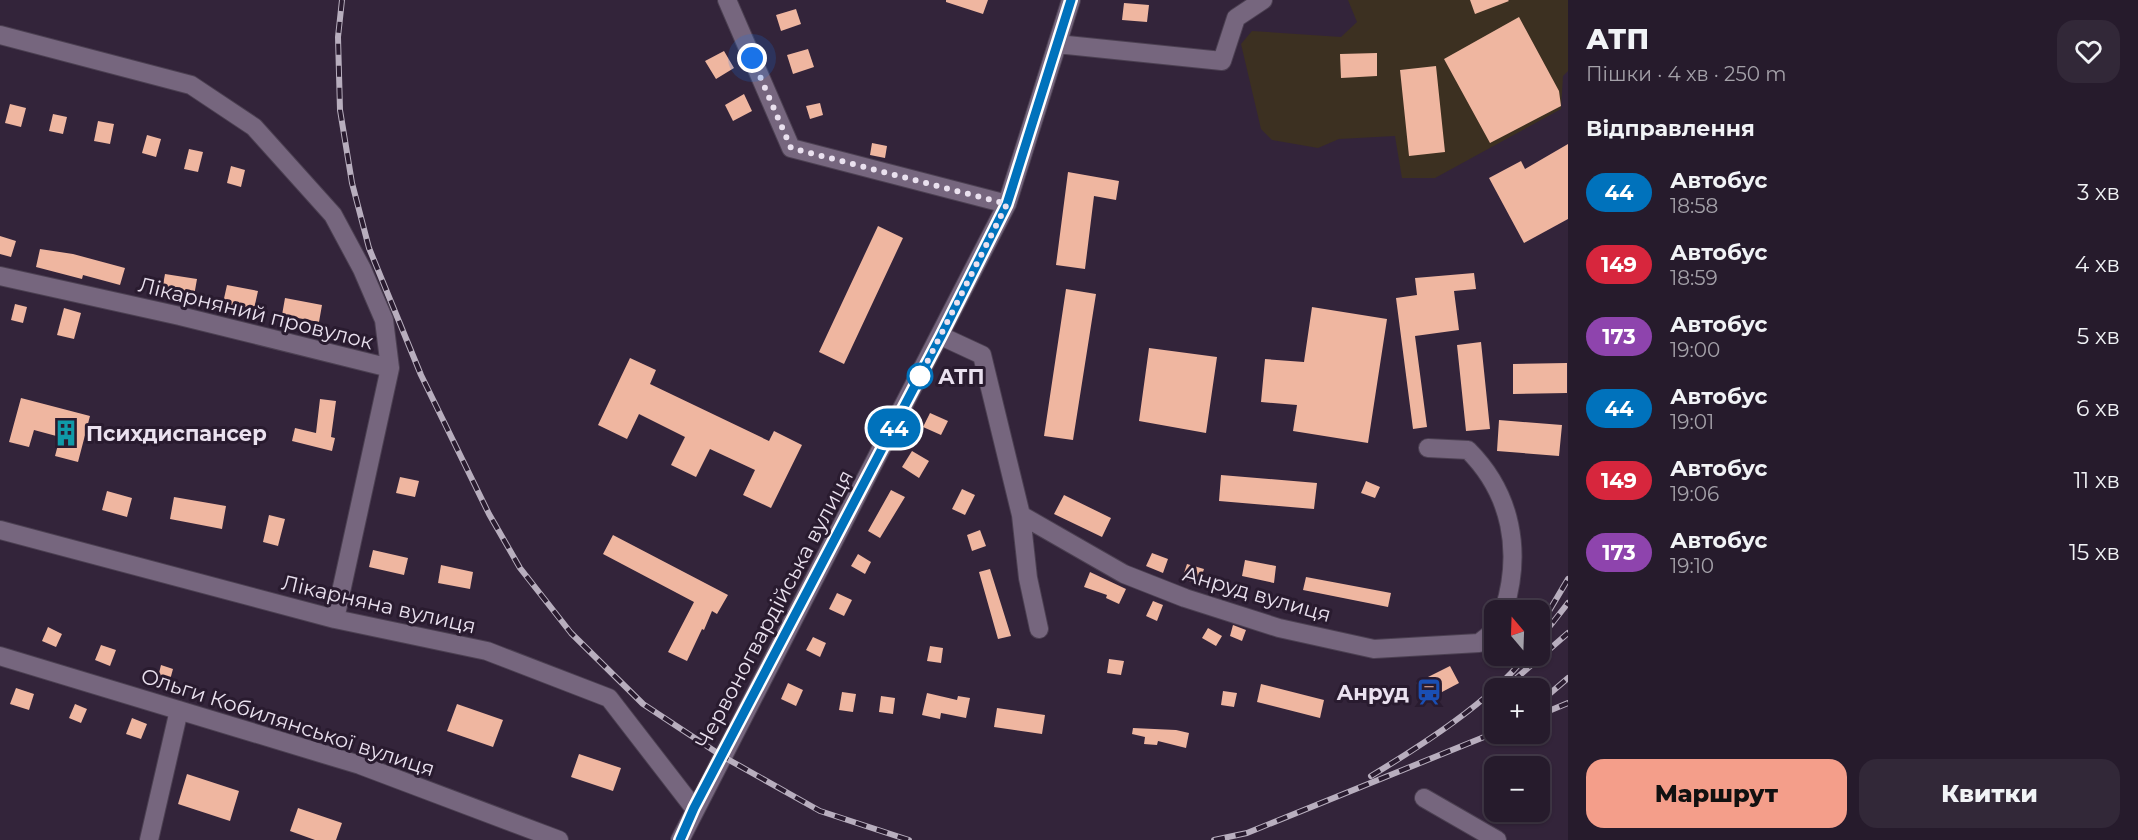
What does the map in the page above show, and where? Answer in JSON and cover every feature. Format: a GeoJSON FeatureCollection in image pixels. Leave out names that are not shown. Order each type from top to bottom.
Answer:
{"type":"FeatureCollection","features":[{"type":"Feature","properties":{"kind":"street"},"geometry":{"type":"LineString","coordinates":[[727,0],[791,148],[1007,204]]}},
{"type":"Feature","properties":{"kind":"street","name":"Червоногвардійська вулиця"},"geometry":{"type":"LineString","coordinates":[[680,840],[694,808],[941,336],[1007,204],[1071,0]]}},
{"type":"Feature","properties":{"kind":"street"},"geometry":{"type":"LineString","coordinates":[[1057,44],[1222,61],[1236,18],[1263,0]]}},
{"type":"Feature","properties":{"kind":"street"},"geometry":{"type":"LineString","coordinates":[[0,34],[191,85],[254,127],[333,215],[362,269],[384,320],[390,368]]}},
{"type":"Feature","properties":{"kind":"street","name":"Лікарняний провулок"},"geometry":{"type":"LineString","coordinates":[[0,276],[191,319],[390,368],[335,619]]}},
{"type":"Feature","properties":{"kind":"street"},"geometry":{"type":"LineString","coordinates":[[941,336],[982,355],[1021,515],[1028,578],[1039,629]]}},
{"type":"Feature","properties":{"kind":"street"},"geometry":{"type":"LineString","coordinates":[[1428,448],[1468,450],[1487,469],[1502,498],[1512,533],[1512,570],[1505,600]]}},
{"type":"Feature","properties":{"kind":"street","name":"Анруд вулиця"},"geometry":{"type":"LineString","coordinates":[[1021,515],[1124,574],[1185,598],[1279,628],[1374,649],[1479,643],[1484,639]]}},
{"type":"Feature","properties":{"kind":"street","name":"Лікарняна вулиця"},"geometry":{"type":"LineString","coordinates":[[0,530],[335,619],[487,651],[609,698],[694,808]]}},
{"type":"Feature","properties":{"kind":"street","name":"Ольги Кобилянської вулиця"},"geometry":{"type":"LineString","coordinates":[[0,656],[360,765],[559,840]]}},
{"type":"Feature","properties":{"kind":"street"},"geometry":{"type":"LineString","coordinates":[[149,840],[179,710]]}},
{"type":"Feature","properties":{"kind":"street"},"geometry":{"type":"LineString","coordinates":[[1424,798],[1497,840]]}},
{"type":"Feature","properties":{"kind":"shaded area"},"geometry":{"type":"Polygon","coordinates":[[[1348,0],[1568,0],[1568,71],[1563,76],[1561,109],[1435,178],[1402,178],[1395,136],[1339,139],[1318,148],[1272,140],[1261,129],[1241,44],[1252,31],[1341,37],[1357,22],[1348,0]]]}},
{"type":"Feature","properties":{"kind":"building"},"geometry":{"type":"Polygon","coordinates":[[[946,0],[988,0],[983,14],[946,2],[946,0]]]}},
{"type":"Feature","properties":{"kind":"building"},"geometry":{"type":"Polygon","coordinates":[[[1470,0],[1508,0],[1509,1],[1475,14],[1470,0]]]}},
{"type":"Feature","properties":{"kind":"building"},"geometry":{"type":"Polygon","coordinates":[[[1124,3],[1149,5],[1147,22],[1122,20],[1124,3]]]}},
{"type":"Feature","properties":{"kind":"building"},"geometry":{"type":"Polygon","coordinates":[[[796,9],[801,24],[781,31],[776,15],[796,9]]]}},
{"type":"Feature","properties":{"kind":"building"},"geometry":{"type":"Polygon","coordinates":[[[1519,17],[1559,91],[1561,106],[1490,143],[1444,59],[1519,17]]]}},
{"type":"Feature","properties":{"kind":"building"},"geometry":{"type":"Polygon","coordinates":[[[808,49],[814,67],[793,74],[787,55],[808,49]]]}},
{"type":"Feature","properties":{"kind":"building"},"geometry":{"type":"Polygon","coordinates":[[[724,51],[734,68],[716,79],[705,61],[724,51]]]}},
{"type":"Feature","properties":{"kind":"building"},"geometry":{"type":"Polygon","coordinates":[[[1377,53],[1377,76],[1341,78],[1340,54],[1377,53]]]}},
{"type":"Feature","properties":{"kind":"building"},"geometry":{"type":"Polygon","coordinates":[[[1436,66],[1445,152],[1409,156],[1400,70],[1436,66]]]}},
{"type":"Feature","properties":{"kind":"building"},"geometry":{"type":"Polygon","coordinates":[[[744,94],[752,111],[733,121],[725,105],[744,94]]]}},
{"type":"Feature","properties":{"kind":"building"},"geometry":{"type":"Polygon","coordinates":[[[820,103],[823,115],[810,119],[806,106],[820,103]]]}},
{"type":"Feature","properties":{"kind":"building"},"geometry":{"type":"Polygon","coordinates":[[[10,104],[26,108],[21,127],[5,123],[10,104]]]}},
{"type":"Feature","properties":{"kind":"building"},"geometry":{"type":"Polygon","coordinates":[[[53,114],[67,117],[63,134],[49,131],[53,114]]]}},
{"type":"Feature","properties":{"kind":"building"},"geometry":{"type":"Polygon","coordinates":[[[98,121],[114,124],[110,144],[94,141],[98,121]]]}},
{"type":"Feature","properties":{"kind":"building"},"geometry":{"type":"Polygon","coordinates":[[[147,135],[161,139],[156,157],[142,153],[147,135]]]}},
{"type":"Feature","properties":{"kind":"building"},"geometry":{"type":"Polygon","coordinates":[[[872,143],[887,146],[885,158],[870,155],[872,143]]]}},
{"type":"Feature","properties":{"kind":"building"},"geometry":{"type":"Polygon","coordinates":[[[1568,144],[1568,219],[1524,243],[1489,178],[1521,161],[1525,169],[1568,144]]]}},
{"type":"Feature","properties":{"kind":"building"},"geometry":{"type":"Polygon","coordinates":[[[189,149],[203,152],[198,172],[184,169],[189,149]]]}},
{"type":"Feature","properties":{"kind":"building"},"geometry":{"type":"Polygon","coordinates":[[[231,166],[245,170],[241,187],[227,183],[231,166]]]}},
{"type":"Feature","properties":{"kind":"building"},"geometry":{"type":"Polygon","coordinates":[[[1068,172],[1119,181],[1116,200],[1094,196],[1085,269],[1056,265],[1068,172]]]}},
{"type":"Feature","properties":{"kind":"building"},"geometry":{"type":"Polygon","coordinates":[[[878,226],[903,238],[844,364],[819,352],[878,226]]]}},
{"type":"Feature","properties":{"kind":"building"},"geometry":{"type":"Polygon","coordinates":[[[0,236],[16,241],[11,257],[0,254],[0,236]]]}},
{"type":"Feature","properties":{"kind":"building"},"geometry":{"type":"Polygon","coordinates":[[[40,249],[73,254],[125,268],[120,285],[83,275],[82,279],[36,267],[40,249]]]}},
{"type":"Feature","properties":{"kind":"building"},"geometry":{"type":"Polygon","coordinates":[[[1474,273],[1476,289],[1454,291],[1459,330],[1415,336],[1427,427],[1413,429],[1396,298],[1417,295],[1415,278],[1474,273]]]}},
{"type":"Feature","properties":{"kind":"building"},"geometry":{"type":"Polygon","coordinates":[[[165,274],[197,279],[194,296],[162,290],[165,274]]]}},
{"type":"Feature","properties":{"kind":"building"},"geometry":{"type":"Polygon","coordinates":[[[227,285],[258,291],[254,309],[223,303],[227,285]]]}},
{"type":"Feature","properties":{"kind":"building"},"geometry":{"type":"Polygon","coordinates":[[[1066,289],[1096,294],[1073,440],[1044,436],[1066,289]]]}},
{"type":"Feature","properties":{"kind":"building"},"geometry":{"type":"Polygon","coordinates":[[[285,298],[322,305],[319,322],[282,315],[285,298]]]}},
{"type":"Feature","properties":{"kind":"building"},"geometry":{"type":"Polygon","coordinates":[[[15,304],[27,307],[23,323],[11,320],[15,304]]]}},
{"type":"Feature","properties":{"kind":"building"},"geometry":{"type":"Polygon","coordinates":[[[1312,307],[1387,319],[1368,443],[1293,431],[1297,405],[1261,402],[1265,359],[1304,362],[1312,307]]]}},
{"type":"Feature","properties":{"kind":"building"},"geometry":{"type":"Polygon","coordinates":[[[64,308],[81,313],[74,339],[57,335],[64,308]]]}},
{"type":"Feature","properties":{"kind":"building"},"geometry":{"type":"Polygon","coordinates":[[[1481,342],[1490,429],[1466,431],[1457,345],[1481,342]]]}},
{"type":"Feature","properties":{"kind":"building"},"geometry":{"type":"Polygon","coordinates":[[[1149,348],[1217,357],[1206,433],[1139,421],[1149,348]]]}},
{"type":"Feature","properties":{"kind":"building"},"geometry":{"type":"Polygon","coordinates":[[[630,358],[656,370],[650,384],[769,441],[774,431],[802,445],[771,508],[743,495],[755,470],[710,449],[696,477],[671,465],[685,437],[639,414],[627,439],[598,425],[630,358]]]}},
{"type":"Feature","properties":{"kind":"building"},"geometry":{"type":"Polygon","coordinates":[[[1567,363],[1567,393],[1513,394],[1513,364],[1567,363]]]}},
{"type":"Feature","properties":{"kind":"building","name":"Психдиспансер"},"geometry":{"type":"Polygon","coordinates":[[[21,398],[90,416],[78,462],[55,456],[60,437],[34,430],[29,447],[9,442],[21,398]]]}},
{"type":"Feature","properties":{"kind":"building"},"geometry":{"type":"Polygon","coordinates":[[[320,399],[336,401],[331,437],[335,438],[332,451],[292,441],[295,428],[316,433],[320,399]]]}},
{"type":"Feature","properties":{"kind":"building"},"geometry":{"type":"Polygon","coordinates":[[[930,413],[948,421],[941,435],[923,427],[930,413]]]}},
{"type":"Feature","properties":{"kind":"building"},"geometry":{"type":"Polygon","coordinates":[[[1499,420],[1562,425],[1559,456],[1497,451],[1499,420]]]}},
{"type":"Feature","properties":{"kind":"building"},"geometry":{"type":"Polygon","coordinates":[[[912,451],[929,461],[919,478],[902,467],[912,451]]]}},
{"type":"Feature","properties":{"kind":"building"},"geometry":{"type":"Polygon","coordinates":[[[1221,475],[1317,483],[1314,509],[1219,501],[1221,475]]]}},
{"type":"Feature","properties":{"kind":"building"},"geometry":{"type":"Polygon","coordinates":[[[400,477],[419,481],[415,497],[396,493],[400,477]]]}},
{"type":"Feature","properties":{"kind":"building"},"geometry":{"type":"Polygon","coordinates":[[[1366,481],[1380,487],[1375,498],[1361,493],[1366,481]]]}},
{"type":"Feature","properties":{"kind":"building"},"geometry":{"type":"Polygon","coordinates":[[[962,489],[975,495],[965,515],[952,509],[962,489]]]}},
{"type":"Feature","properties":{"kind":"building"},"geometry":{"type":"Polygon","coordinates":[[[891,490],[905,497],[880,538],[868,531],[891,490]]]}},
{"type":"Feature","properties":{"kind":"building"},"geometry":{"type":"Polygon","coordinates":[[[107,491],[132,498],[127,517],[102,510],[107,491]]]}},
{"type":"Feature","properties":{"kind":"building"},"geometry":{"type":"Polygon","coordinates":[[[1064,495],[1111,518],[1102,537],[1054,514],[1064,495]]]}},
{"type":"Feature","properties":{"kind":"building"},"geometry":{"type":"Polygon","coordinates":[[[174,497],[226,506],[222,529],[170,519],[174,497]]]}},
{"type":"Feature","properties":{"kind":"building"},"geometry":{"type":"Polygon","coordinates":[[[269,515],[285,519],[278,546],[263,542],[269,515]]]}},
{"type":"Feature","properties":{"kind":"building"},"geometry":{"type":"Polygon","coordinates":[[[980,530],[986,546],[972,551],[967,535],[980,530]]]}},
{"type":"Feature","properties":{"kind":"building"},"geometry":{"type":"Polygon","coordinates":[[[613,535],[728,595],[717,614],[712,611],[687,661],[668,652],[694,602],[603,554],[613,535]]]}},
{"type":"Feature","properties":{"kind":"building"},"geometry":{"type":"Polygon","coordinates":[[[373,550],[408,558],[404,575],[369,567],[373,550]]]}},
{"type":"Feature","properties":{"kind":"building"},"geometry":{"type":"Polygon","coordinates":[[[1152,553],[1168,559],[1163,573],[1146,566],[1152,553]]]}},
{"type":"Feature","properties":{"kind":"building"},"geometry":{"type":"Polygon","coordinates":[[[858,554],[871,562],[865,574],[851,566],[858,554]]]}},
{"type":"Feature","properties":{"kind":"building"},"geometry":{"type":"Polygon","coordinates":[[[1245,560],[1276,566],[1274,583],[1242,576],[1245,560]]]}},
{"type":"Feature","properties":{"kind":"building"},"geometry":{"type":"Polygon","coordinates":[[[1187,564],[1204,569],[1199,584],[1182,579],[1187,564]]]}},
{"type":"Feature","properties":{"kind":"building"},"geometry":{"type":"Polygon","coordinates":[[[441,565],[473,572],[470,589],[438,583],[441,565]]]}},
{"type":"Feature","properties":{"kind":"building"},"geometry":{"type":"Polygon","coordinates":[[[990,569],[1011,636],[998,639],[979,572],[990,569]]]}},
{"type":"Feature","properties":{"kind":"building"},"geometry":{"type":"Polygon","coordinates":[[[1090,572],[1126,589],[1119,604],[1106,598],[1107,595],[1084,587],[1090,572]]]}},
{"type":"Feature","properties":{"kind":"building"},"geometry":{"type":"Polygon","coordinates":[[[1306,577],[1391,593],[1388,607],[1303,590],[1306,577]]]}},
{"type":"Feature","properties":{"kind":"building"},"geometry":{"type":"Polygon","coordinates":[[[837,593],[852,600],[844,616],[829,609],[837,593]]]}},
{"type":"Feature","properties":{"kind":"building"},"geometry":{"type":"Polygon","coordinates":[[[1153,601],[1163,605],[1157,621],[1146,616],[1153,601]]]}},
{"type":"Feature","properties":{"kind":"building"},"geometry":{"type":"Polygon","coordinates":[[[1233,625],[1246,630],[1242,641],[1230,636],[1233,625]]]}},
{"type":"Feature","properties":{"kind":"building"},"geometry":{"type":"Polygon","coordinates":[[[48,627],[62,634],[56,647],[42,641],[48,627]]]}},
{"type":"Feature","properties":{"kind":"building"},"geometry":{"type":"Polygon","coordinates":[[[1208,628],[1222,636],[1216,646],[1202,638],[1208,628]]]}},
{"type":"Feature","properties":{"kind":"building"},"geometry":{"type":"Polygon","coordinates":[[[813,637],[826,643],[820,657],[806,650],[813,637]]]}},
{"type":"Feature","properties":{"kind":"building"},"geometry":{"type":"Polygon","coordinates":[[[101,645],[116,650],[110,666],[95,660],[101,645]]]}},
{"type":"Feature","properties":{"kind":"building"},"geometry":{"type":"Polygon","coordinates":[[[930,646],[943,648],[941,663],[927,661],[930,646]]]}},
{"type":"Feature","properties":{"kind":"building"},"geometry":{"type":"Polygon","coordinates":[[[1109,659],[1124,661],[1121,675],[1107,673],[1109,659]]]}},
{"type":"Feature","properties":{"kind":"building"},"geometry":{"type":"Polygon","coordinates":[[[161,665],[173,669],[170,680],[158,677],[161,665]]]}},
{"type":"Feature","properties":{"kind":"building"},"geometry":{"type":"Polygon","coordinates":[[[1450,666],[1459,683],[1425,701],[1416,683],[1450,666]]]}},
{"type":"Feature","properties":{"kind":"building"},"geometry":{"type":"Polygon","coordinates":[[[788,683],[803,690],[796,706],[781,699],[788,683]]]}},
{"type":"Feature","properties":{"kind":"building"},"geometry":{"type":"Polygon","coordinates":[[[1261,684],[1324,700],[1320,718],[1257,702],[1261,684]]]}},
{"type":"Feature","properties":{"kind":"building"},"geometry":{"type":"Polygon","coordinates":[[[16,688],[34,694],[29,710],[10,704],[16,688]]]}},
{"type":"Feature","properties":{"kind":"building"},"geometry":{"type":"Polygon","coordinates":[[[1223,691],[1237,693],[1234,707],[1221,705],[1223,691]]]}},
{"type":"Feature","properties":{"kind":"building"},"geometry":{"type":"Polygon","coordinates":[[[842,692],[856,694],[853,712],[839,710],[842,692]]]}},
{"type":"Feature","properties":{"kind":"building"},"geometry":{"type":"Polygon","coordinates":[[[927,693],[957,700],[958,696],[970,698],[966,718],[941,713],[940,719],[922,715],[927,693]]]}},
{"type":"Feature","properties":{"kind":"building"},"geometry":{"type":"Polygon","coordinates":[[[881,696],[895,698],[893,714],[879,712],[881,696]]]}},
{"type":"Feature","properties":{"kind":"building"},"geometry":{"type":"Polygon","coordinates":[[[75,704],[87,709],[81,723],[69,718],[75,704]]]}},
{"type":"Feature","properties":{"kind":"building"},"geometry":{"type":"Polygon","coordinates":[[[457,704],[503,720],[493,747],[447,731],[457,704]]]}},
{"type":"Feature","properties":{"kind":"building"},"geometry":{"type":"Polygon","coordinates":[[[997,708],[1045,715],[1042,734],[994,727],[997,708]]]}},
{"type":"Feature","properties":{"kind":"building"},"geometry":{"type":"Polygon","coordinates":[[[132,718],[147,724],[141,739],[126,734],[132,718]]]}},
{"type":"Feature","properties":{"kind":"building"},"geometry":{"type":"Polygon","coordinates":[[[1133,728],[1176,730],[1189,733],[1186,748],[1158,741],[1157,745],[1144,744],[1145,737],[1132,734],[1133,728]]]}},
{"type":"Feature","properties":{"kind":"building"},"geometry":{"type":"Polygon","coordinates":[[[579,754],[621,768],[613,791],[571,777],[579,754]]]}},
{"type":"Feature","properties":{"kind":"building"},"geometry":{"type":"Polygon","coordinates":[[[187,774],[239,791],[230,821],[178,804],[187,774]]]}},
{"type":"Feature","properties":{"kind":"building"},"geometry":{"type":"Polygon","coordinates":[[[298,808],[342,823],[336,840],[315,840],[290,831],[298,808]]]}},
{"type":"Feature","properties":{"kind":"railway"},"geometry":{"type":"LineString","coordinates":[[342,0],[338,37],[340,110],[352,183],[369,248],[421,375],[489,514],[520,568],[571,633],[643,704],[722,756],[820,811],[909,840]]}},
{"type":"Feature","properties":{"kind":"railway"},"geometry":{"type":"LineString","coordinates":[[1550,609],[1568,579]]}},
{"type":"Feature","properties":{"kind":"railway"},"geometry":{"type":"LineString","coordinates":[[1550,626],[1568,603]]}},
{"type":"Feature","properties":{"kind":"railway"},"geometry":{"type":"LineString","coordinates":[[1517,678],[1568,633]]}},
{"type":"Feature","properties":{"kind":"railway"},"geometry":{"type":"LineString","coordinates":[[1371,776],[1454,722],[1494,690],[1517,666]]}},
{"type":"Feature","properties":{"kind":"railway"},"geometry":{"type":"LineString","coordinates":[[1550,693],[1568,678]]}},
{"type":"Feature","properties":{"kind":"railway"},"geometry":{"type":"LineString","coordinates":[[1550,710],[1568,703]]}},
{"type":"Feature","properties":{"kind":"railway"},"geometry":{"type":"LineString","coordinates":[[1214,840],[1247,833],[1484,737]]}},
{"type":"Feature","properties":{"kind":"bus line","name":"44"},"geometry":{"type":"LineString","coordinates":[[680,840],[694,808],[941,336],[1007,204],[1071,0]]}},
{"type":"Feature","properties":{"kind":"place","name":"АТП"},"geometry":{"type":"Point","coordinates":[920,376]}},
{"type":"Feature","properties":{"kind":"place","name":"Психдиспансер"},"geometry":{"type":"Point","coordinates":[66,433]}},
{"type":"Feature","properties":{"kind":"place","name":"Анруд"},"geometry":{"type":"Point","coordinates":[1429,692]}},
{"type":"Feature","properties":{"kind":"route"},"geometry":{"type":"LineString","coordinates":[[752,58],[791,148],[1007,204],[920,376]]}}]}
